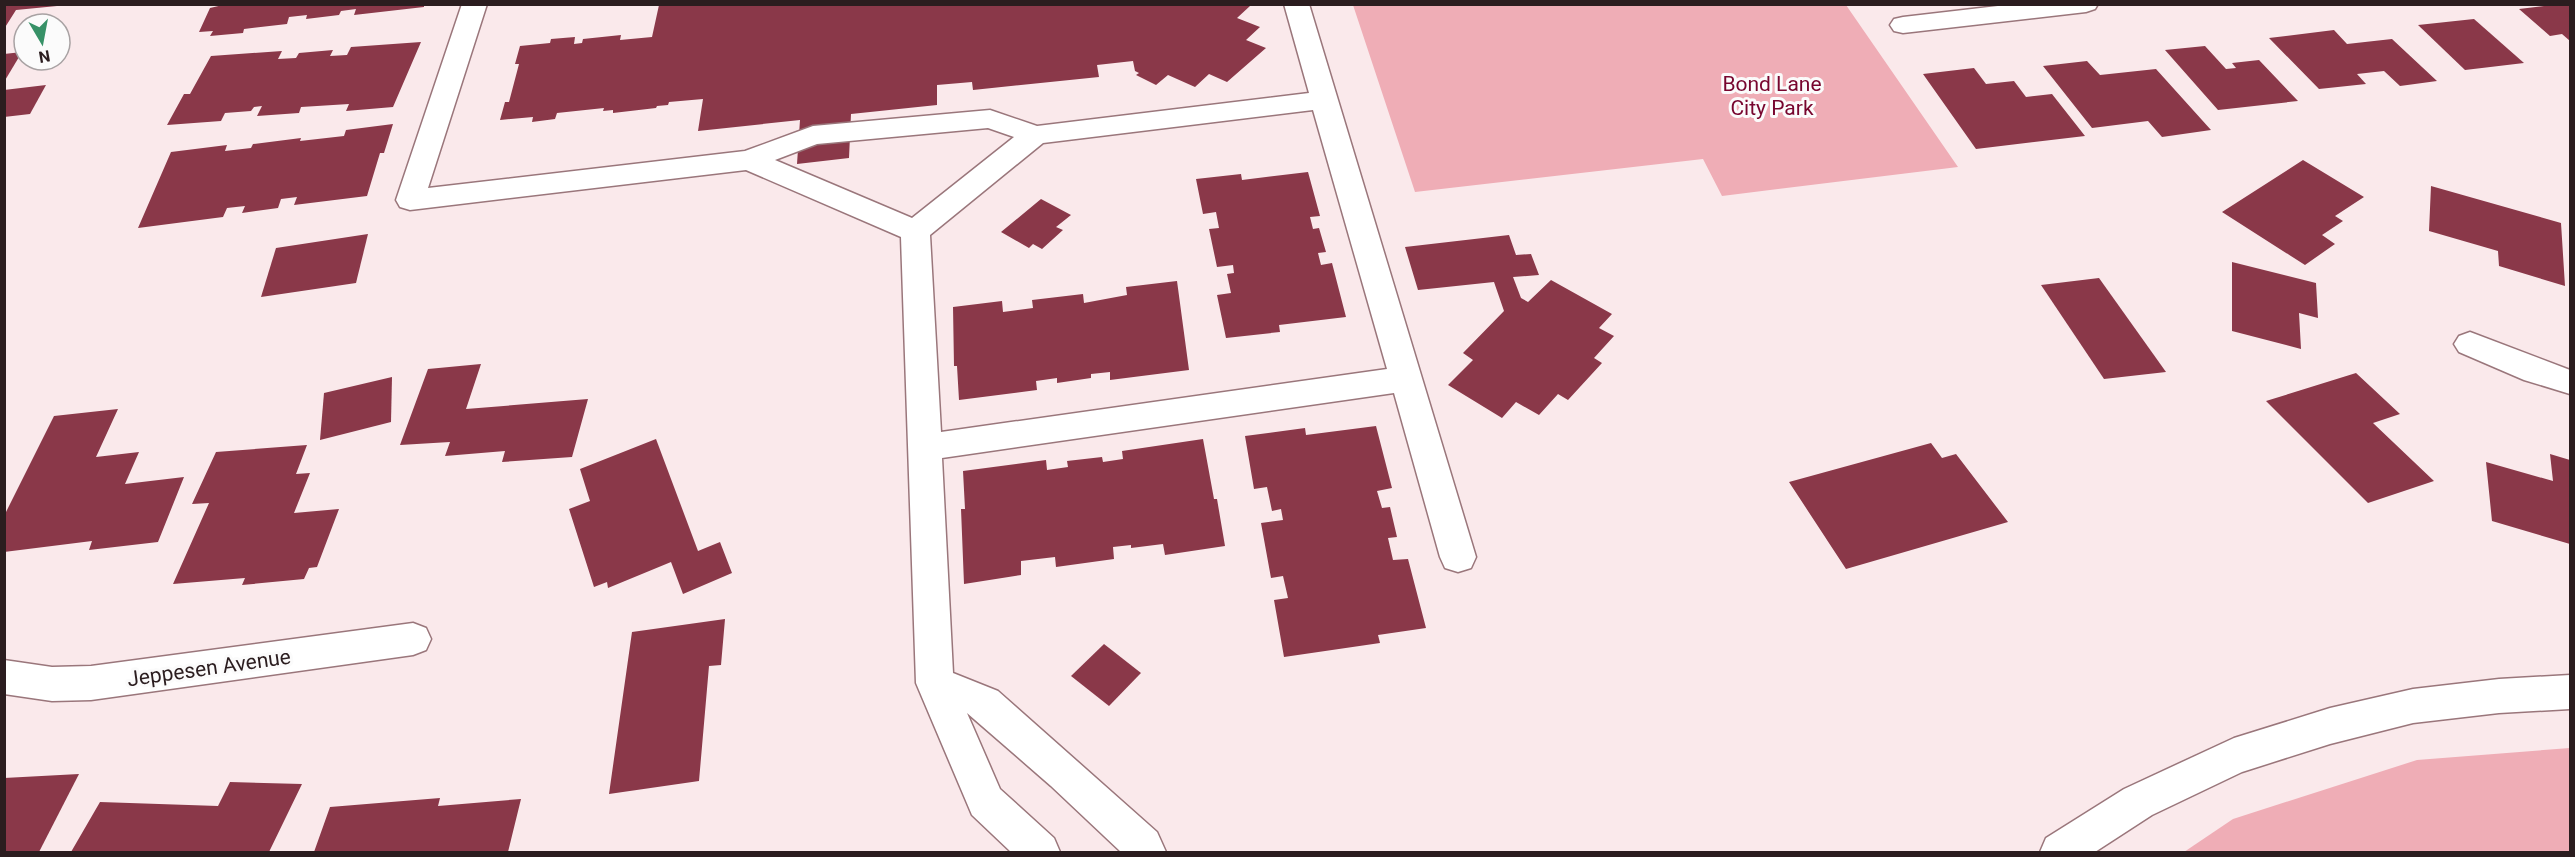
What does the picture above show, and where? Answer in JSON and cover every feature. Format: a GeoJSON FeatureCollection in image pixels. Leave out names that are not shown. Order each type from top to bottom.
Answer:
{"type":"FeatureCollection","features":[{"type":"Feature","properties":{"kind":"street"},"geometry":{"type":"LineString","coordinates":[[475,4],[410,200],[749,160],[813,135],[990,119],[1035,135],[1323,100]]}},
{"type":"Feature","properties":{"kind":"street"},"geometry":{"type":"LineString","coordinates":[[1296,4],[1458,557]]}},
{"type":"Feature","properties":{"kind":"street"},"geometry":{"type":"LineString","coordinates":[[1903,25],[2086,4]]}},
{"type":"Feature","properties":{"kind":"street"},"geometry":{"type":"LineString","coordinates":[[915,231],[1035,135]]}},
{"type":"Feature","properties":{"kind":"street"},"geometry":{"type":"LineString","coordinates":[[749,160],[915,231]]}},
{"type":"Feature","properties":{"kind":"street"},"geometry":{"type":"LineString","coordinates":[[915,231],[935,683],[986,802],[1040,852]]}},
{"type":"Feature","properties":{"kind":"street"},"geometry":{"type":"LineString","coordinates":[[2470,344],[2535,371],[2571,382]]}},
{"type":"Feature","properties":{"kind":"street"},"geometry":{"type":"LineString","coordinates":[[925,447],[1406,378]]}},
{"type":"Feature","properties":{"kind":"street","name":"Jeppesen Avenue"},"geometry":{"type":"LineString","coordinates":[[4,677],[52,684],[91,683],[413,639]]}},
{"type":"Feature","properties":{"kind":"street"},"geometry":{"type":"LineString","coordinates":[[935,683],[985,703],[1065,773],[1143,846],[1146,852]]}},
{"type":"Feature","properties":{"kind":"street"},"geometry":{"type":"LineString","coordinates":[[2060,852],[2138,802],[2234,756],[2319,729],[2413,706],[2499,696],[2571,692]]}},
{"type":"Feature","properties":{"kind":"green space","name":"Bond Lane City Park"},"geometry":{"type":"Polygon","coordinates":[[[1353,5],[1846,5],[1958,167],[1722,196],[1703,159],[1415,192],[1353,5]]]}},
{"type":"Feature","properties":{"kind":"green space"},"geometry":{"type":"Polygon","coordinates":[[[2570,748],[2570,852],[2184,852],[2233,819],[2417,760],[2570,748]]]}},
{"type":"Feature","properties":{"kind":"building"},"geometry":{"type":"Polygon","coordinates":[[[4,4],[57,4],[57,6],[16,10],[12,12],[12,16],[4,29],[4,4]]]}},
{"type":"Feature","properties":{"kind":"building"},"geometry":{"type":"Polygon","coordinates":[[[227,4],[424,4],[424,7],[354,15],[356,9],[341,11],[339,15],[306,19],[307,15],[289,17],[287,24],[244,29],[243,33],[210,36],[213,31],[199,32],[210,8],[227,4]]]}},
{"type":"Feature","properties":{"kind":"building"},"geometry":{"type":"Polygon","coordinates":[[[2570,4],[2570,41],[2562,34],[2550,36],[2519,9],[2570,4]]]}},
{"type":"Feature","properties":{"kind":"building"},"geometry":{"type":"Polygon","coordinates":[[[659,5],[1246,5],[1250,6],[1237,18],[1260,27],[1246,40],[1266,48],[1227,82],[1209,74],[1195,87],[1168,75],[1156,85],[1136,75],[1139,73],[1135,71],[1133,61],[1097,65],[1099,77],[973,90],[972,82],[937,85],[937,105],[851,114],[849,158],[797,164],[800,120],[698,131],[703,99],[669,102],[668,105],[656,108],[613,113],[613,110],[603,111],[604,108],[557,113],[555,119],[532,122],[533,117],[500,120],[505,102],[509,102],[519,64],[515,64],[520,46],[550,43],[551,39],[575,37],[574,44],[582,43],[583,39],[621,35],[620,40],[652,37],[659,5]]]}},
{"type":"Feature","properties":{"kind":"building"},"geometry":{"type":"Polygon","coordinates":[[[2474,19],[2524,63],[2465,70],[2418,25],[2474,19]]]}},
{"type":"Feature","properties":{"kind":"building"},"geometry":{"type":"Polygon","coordinates":[[[2334,30],[2347,44],[2392,39],[2437,81],[2400,86],[2384,71],[2357,74],[2366,84],[2319,89],[2269,38],[2334,30]]]}},
{"type":"Feature","properties":{"kind":"building"},"geometry":{"type":"Polygon","coordinates":[[[421,42],[393,107],[346,111],[349,104],[301,107],[299,113],[257,116],[262,106],[254,107],[251,111],[225,113],[221,121],[167,125],[184,94],[190,94],[211,56],[282,51],[278,59],[296,58],[299,53],[333,50],[330,56],[347,55],[351,47],[421,42]]]}},
{"type":"Feature","properties":{"kind":"building"},"geometry":{"type":"Polygon","coordinates":[[[2205,46],[2226,69],[2236,68],[2232,63],[2259,60],[2298,101],[2218,110],[2165,50],[2205,46]]]}},
{"type":"Feature","properties":{"kind":"building"},"geometry":{"type":"Polygon","coordinates":[[[12,53],[12,69],[4,82],[4,54],[12,53]]]}},
{"type":"Feature","properties":{"kind":"building"},"geometry":{"type":"Polygon","coordinates":[[[2087,61],[2100,75],[2156,69],[2211,130],[2162,137],[2148,121],[2092,128],[2043,66],[2087,61]]]}},
{"type":"Feature","properties":{"kind":"building"},"geometry":{"type":"Polygon","coordinates":[[[1974,68],[1986,84],[2014,81],[2026,97],[2052,94],[2085,136],[1976,149],[1923,74],[1974,68]]]}},
{"type":"Feature","properties":{"kind":"building"},"geometry":{"type":"Polygon","coordinates":[[[46,85],[30,114],[4,117],[4,90],[46,85]]]}},
{"type":"Feature","properties":{"kind":"building"},"geometry":{"type":"Polygon","coordinates":[[[393,124],[384,153],[380,153],[367,196],[294,205],[297,197],[281,199],[278,208],[242,213],[245,206],[227,208],[223,217],[138,228],[171,152],[227,145],[225,151],[251,148],[253,144],[344,136],[346,130],[393,124]]]}},
{"type":"Feature","properties":{"kind":"building"},"geometry":{"type":"Polygon","coordinates":[[[2303,160],[2364,197],[2335,216],[2343,221],[2322,235],[2335,244],[2305,265],[2222,212],[2303,160]]]}},
{"type":"Feature","properties":{"kind":"building"},"geometry":{"type":"Polygon","coordinates":[[[1308,172],[1320,216],[1310,217],[1313,229],[1319,228],[1326,252],[1318,253],[1321,265],[1332,263],[1346,317],[1279,325],[1280,332],[1226,338],[1217,295],[1231,293],[1227,274],[1234,273],[1233,265],[1217,267],[1209,229],[1219,228],[1216,212],[1203,214],[1196,179],[1241,174],[1242,180],[1308,172]]]}},
{"type":"Feature","properties":{"kind":"building"},"geometry":{"type":"Polygon","coordinates":[[[2431,186],[2561,223],[2565,286],[2499,266],[2498,251],[2429,231],[2431,186]]]}},
{"type":"Feature","properties":{"kind":"building"},"geometry":{"type":"Polygon","coordinates":[[[1041,199],[1071,215],[1056,227],[1063,230],[1042,249],[1033,244],[1029,248],[1001,232],[1041,199]]]}},
{"type":"Feature","properties":{"kind":"building"},"geometry":{"type":"Polygon","coordinates":[[[368,234],[356,283],[261,297],[276,248],[368,234]]]}},
{"type":"Feature","properties":{"kind":"building"},"geometry":{"type":"Polygon","coordinates":[[[1509,235],[1516,255],[1531,254],[1539,275],[1513,277],[1521,298],[1528,302],[1551,280],[1612,314],[1599,328],[1614,336],[1594,358],[1602,363],[1568,400],[1558,394],[1539,415],[1516,402],[1502,418],[1448,385],[1473,360],[1463,353],[1504,311],[1494,282],[1418,290],[1405,247],[1509,235]]]}},
{"type":"Feature","properties":{"kind":"building"},"geometry":{"type":"Polygon","coordinates":[[[2232,262],[2316,283],[2318,318],[2299,313],[2301,349],[2232,331],[2232,262]]]}},
{"type":"Feature","properties":{"kind":"building"},"geometry":{"type":"Polygon","coordinates":[[[2099,278],[2166,372],[2104,379],[2041,285],[2099,278]]]}},
{"type":"Feature","properties":{"kind":"building"},"geometry":{"type":"Polygon","coordinates":[[[1177,281],[1189,370],[1110,380],[1110,372],[1091,374],[1091,378],[1057,383],[1057,378],[1036,381],[1037,390],[959,400],[957,366],[954,366],[953,307],[1002,301],[1003,312],[1033,308],[1032,300],[1083,294],[1084,303],[1127,295],[1126,287],[1177,281]]]}},
{"type":"Feature","properties":{"kind":"building"},"geometry":{"type":"Polygon","coordinates":[[[481,364],[466,409],[588,399],[572,457],[502,462],[505,451],[445,456],[450,442],[400,445],[428,369],[481,364]]]}},
{"type":"Feature","properties":{"kind":"building"},"geometry":{"type":"Polygon","coordinates":[[[2356,373],[2400,414],[2373,423],[2434,481],[2368,503],[2266,401],[2356,373]]]}},
{"type":"Feature","properties":{"kind":"building"},"geometry":{"type":"Polygon","coordinates":[[[392,377],[391,422],[320,440],[324,393],[392,377]]]}},
{"type":"Feature","properties":{"kind":"building"},"geometry":{"type":"Polygon","coordinates":[[[118,409],[96,457],[139,452],[125,484],[184,477],[158,542],[89,550],[92,541],[4,552],[4,516],[54,416],[118,409]]]}},
{"type":"Feature","properties":{"kind":"building"},"geometry":{"type":"Polygon","coordinates":[[[1376,426],[1392,488],[1377,491],[1382,508],[1390,507],[1397,537],[1388,538],[1393,560],[1408,559],[1426,628],[1378,635],[1380,643],[1284,657],[1274,600],[1288,598],[1283,576],[1271,578],[1261,523],[1283,520],[1281,509],[1272,511],[1267,487],[1254,489],[1245,436],[1305,428],[1306,435],[1376,426]]]}},
{"type":"Feature","properties":{"kind":"building"},"geometry":{"type":"Polygon","coordinates":[[[656,439],[698,551],[720,542],[732,573],[683,594],[671,562],[608,588],[607,582],[594,587],[569,509],[590,501],[580,469],[656,439]]]}},
{"type":"Feature","properties":{"kind":"building"},"geometry":{"type":"Polygon","coordinates":[[[1203,439],[1225,546],[1165,555],[1163,544],[1131,548],[1131,545],[1113,547],[1114,559],[1056,567],[1055,557],[1021,561],[1021,575],[964,584],[961,509],[965,509],[963,471],[1046,460],[1047,470],[1068,467],[1067,461],[1102,457],[1103,462],[1123,459],[1122,451],[1203,439]]]}},
{"type":"Feature","properties":{"kind":"building"},"geometry":{"type":"Polygon","coordinates":[[[1931,443],[1942,458],[1956,454],[2008,522],[1846,569],[1789,482],[1931,443]]]}},
{"type":"Feature","properties":{"kind":"building"},"geometry":{"type":"Polygon","coordinates":[[[307,445],[296,474],[310,473],[294,513],[339,509],[317,567],[309,568],[304,579],[242,585],[245,578],[173,584],[209,503],[192,504],[216,452],[307,445]]]}},
{"type":"Feature","properties":{"kind":"building"},"geometry":{"type":"Polygon","coordinates":[[[2550,454],[2570,460],[2570,544],[2492,521],[2486,462],[2553,481],[2550,454]]]}},
{"type":"Feature","properties":{"kind":"building"},"geometry":{"type":"Polygon","coordinates":[[[725,619],[721,665],[709,666],[699,781],[609,794],[632,632],[725,619]]]}},
{"type":"Feature","properties":{"kind":"building"},"geometry":{"type":"Polygon","coordinates":[[[1104,644],[1141,673],[1109,706],[1071,676],[1104,644]]]}},
{"type":"Feature","properties":{"kind":"building"},"geometry":{"type":"Polygon","coordinates":[[[79,774],[39,852],[4,852],[4,778],[79,774]]]}},
{"type":"Feature","properties":{"kind":"building"},"geometry":{"type":"Polygon","coordinates":[[[230,782],[302,784],[269,852],[71,852],[100,802],[218,806],[230,782]]]}},
{"type":"Feature","properties":{"kind":"building"},"geometry":{"type":"Polygon","coordinates":[[[440,798],[438,806],[521,799],[508,852],[314,852],[330,807],[440,798]]]}}]}
